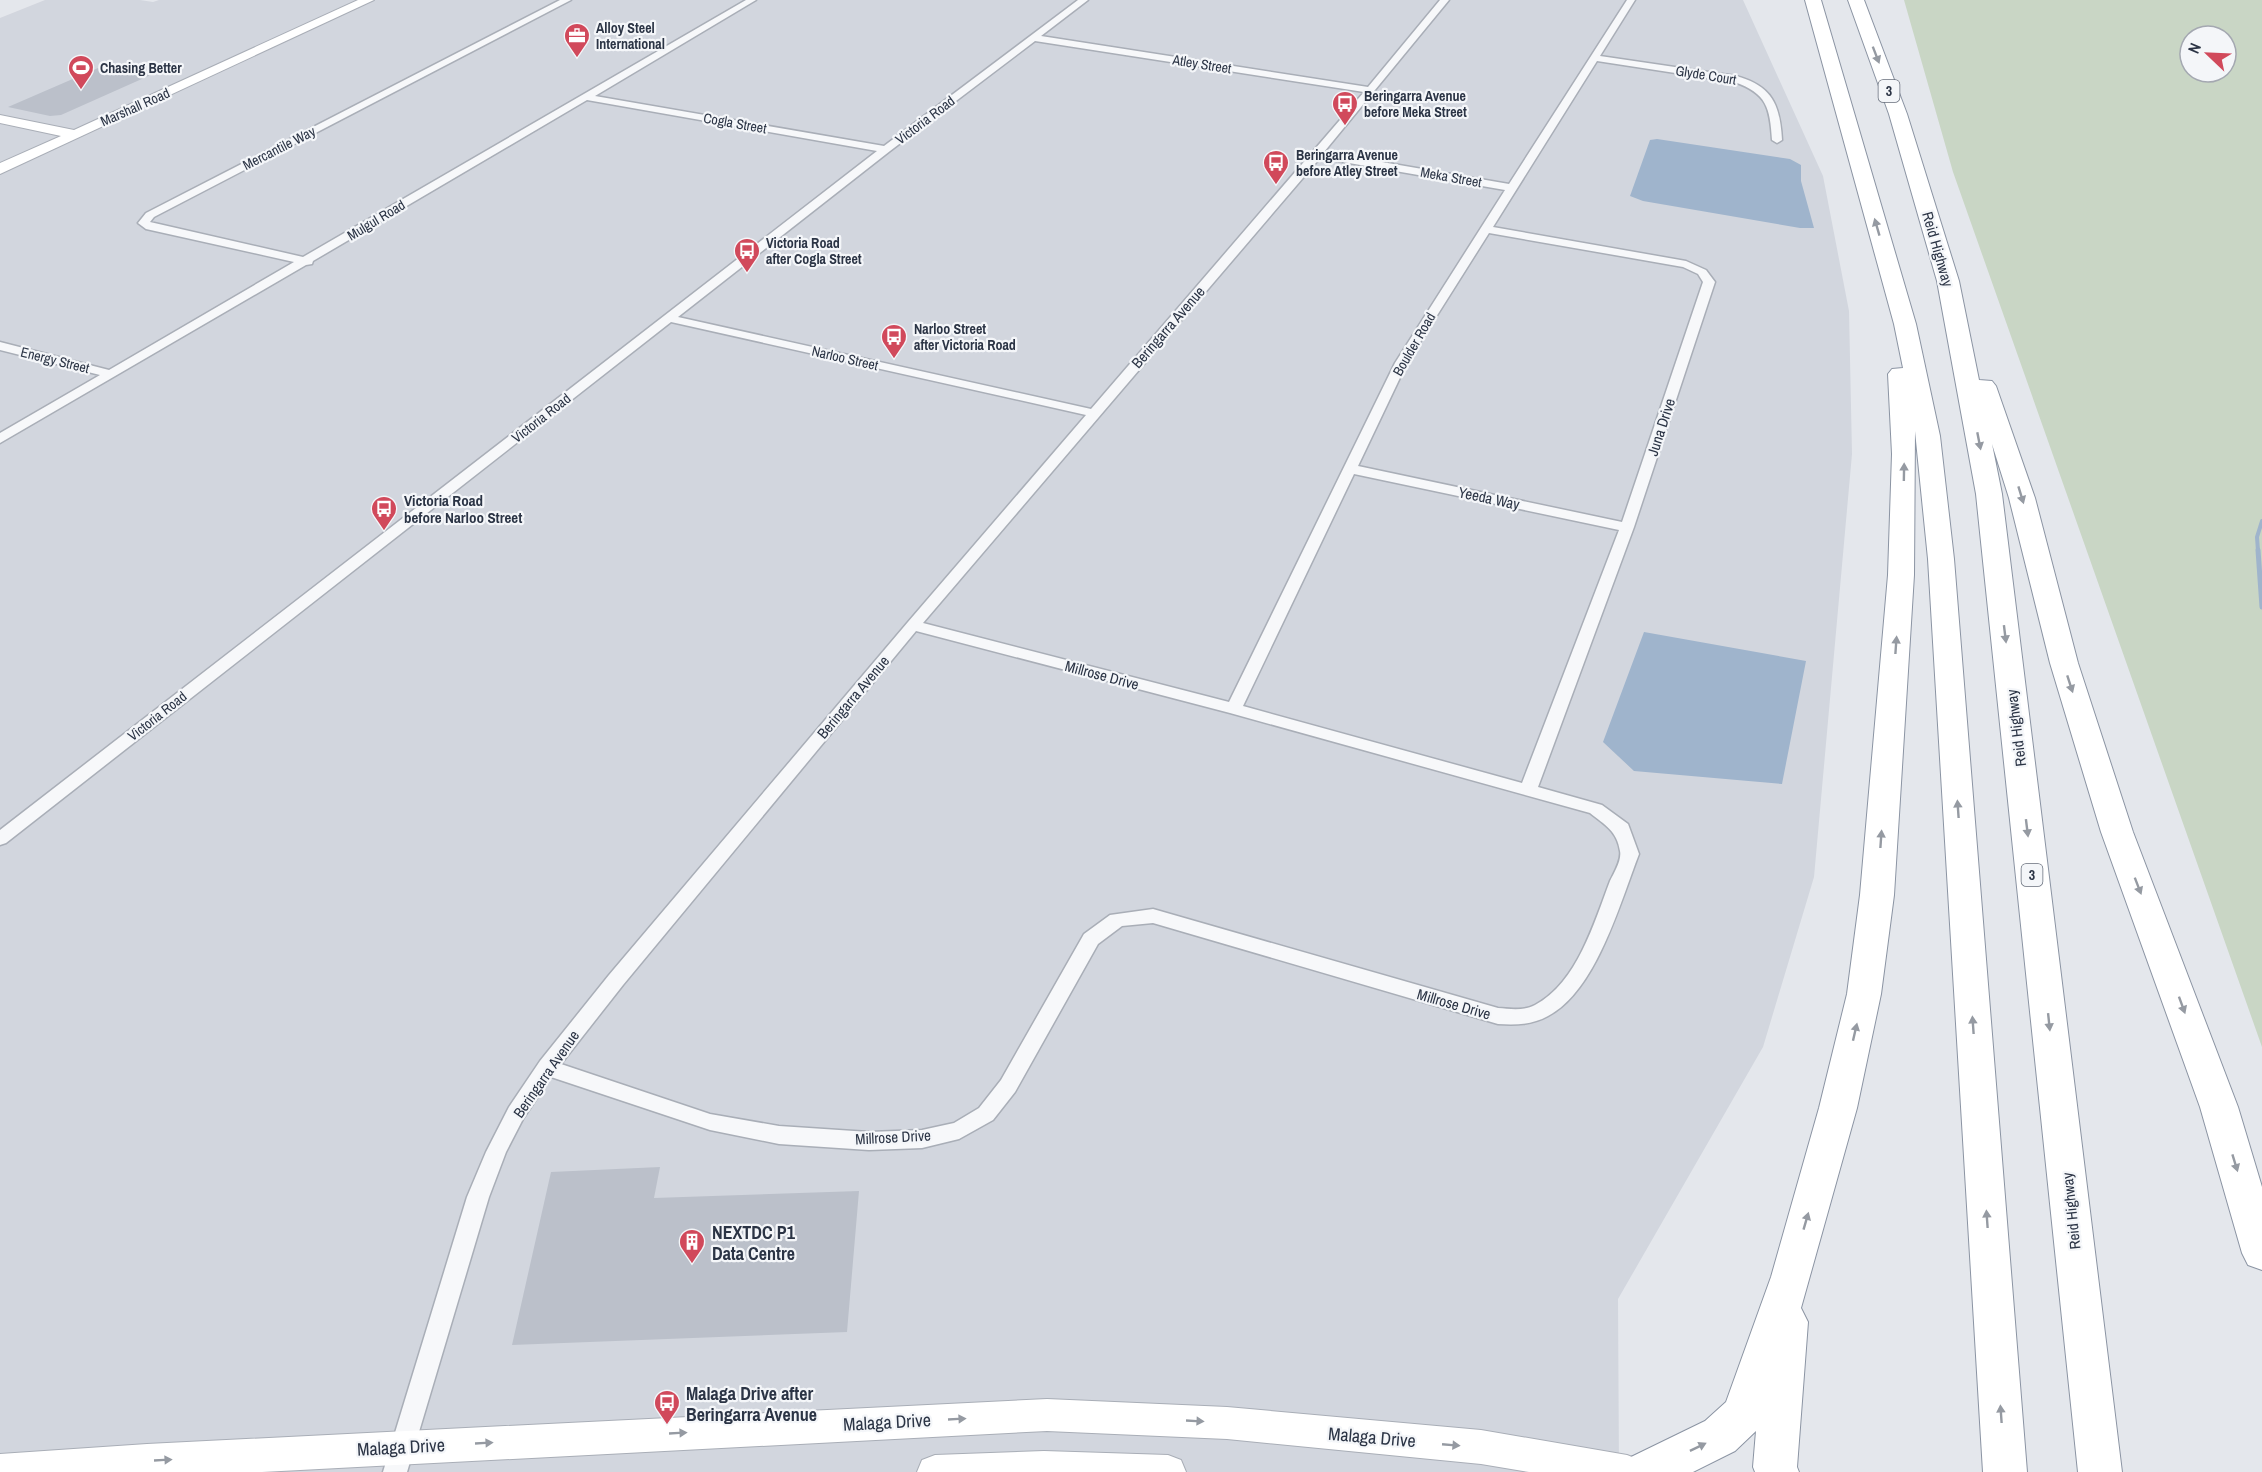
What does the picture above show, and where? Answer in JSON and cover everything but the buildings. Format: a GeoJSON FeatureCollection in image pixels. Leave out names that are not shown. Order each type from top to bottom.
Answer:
{"type":"FeatureCollection","features":[{"type":"Feature","properties":{"kind":"highway"},"geometry":{"type":"LineString","coordinates":[[1807,0],[1835,82]]}},
{"type":"Feature","properties":{"kind":"highway"},"geometry":{"type":"LineString","coordinates":[[1813,0],[1905,324],[1928,436],[1941,559],[2005,1472]]}},
{"type":"Feature","properties":{"kind":"highway","name":"Reid Highway"},"geometry":{"type":"LineString","coordinates":[[1856,0],[1898,114],[1948,281],[1989,494],[2100,1472]]}},
{"type":"Feature","properties":{"kind":"highway"},"geometry":{"type":"LineString","coordinates":[[1948,281],[2022,498],[2064,663],[2117,832],[2219,1107],[2262,1253]]}},
{"type":"Feature","properties":{"kind":"highway"},"geometry":{"type":"LineString","coordinates":[[1647,1472],[1720,1436],[1743,1415],[1791,1277],[1838,1108],[1864,994],[1877,895],[1902,542],[1904,454],[1893,283]]}},
{"type":"Feature","properties":{"kind":"highway"},"geometry":{"type":"LineString","coordinates":[[1777,1472],[1791,1277]]}},
{"type":"Feature","properties":{"kind":"main road","name":"Marshall Road"},"geometry":{"type":"LineString","coordinates":[[0,169],[88,118],[346,0]]}},
{"type":"Feature","properties":{"kind":"main road","name":"Marshall Road"},"geometry":{"type":"LineString","coordinates":[[57,137],[75,134],[368,0]]}},
{"type":"Feature","properties":{"kind":"main road"},"geometry":{"type":"LineString","coordinates":[[11,142],[88,118]]}},
{"type":"Feature","properties":{"kind":"main road"},"geometry":{"type":"LineString","coordinates":[[0,119],[11,142]]}},
{"type":"Feature","properties":{"kind":"main road"},"geometry":{"type":"LineString","coordinates":[[0,130],[11,142]]}},
{"type":"Feature","properties":{"kind":"main road"},"geometry":{"type":"LineString","coordinates":[[11,142],[57,137]]}},
{"type":"Feature","properties":{"kind":"main road"},"geometry":{"type":"LineString","coordinates":[[11,142],[57,137]]}},
{"type":"Feature","properties":{"kind":"main road"},"geometry":{"type":"LineString","coordinates":[[11,142],[41,139]]}},
{"type":"Feature","properties":{"kind":"main road","name":"Malaga Drive"},"geometry":{"type":"LineString","coordinates":[[18,1471],[147,1461],[398,1460],[1047,1415],[1227,1423],[1481,1447],[1628,1472]]}},
{"type":"Feature","properties":{"kind":"main road"},"geometry":{"type":"LineString","coordinates":[[935,1472],[1044,1468],[1168,1472]]}},
{"type":"Feature","properties":{"kind":"street","name":"Mercantile Way"},"geometry":{"type":"LineString","coordinates":[[308,262],[150,227],[144,223],[150,215],[567,0]]}},
{"type":"Feature","properties":{"kind":"street","name":"Mulgul Road"},"geometry":{"type":"LineString","coordinates":[[0,439],[308,262],[750,0]]}},
{"type":"Feature","properties":{"kind":"street","name":"Victoria Road"},"geometry":{"type":"LineString","coordinates":[[0,839],[886,149],[1084,0]]}},
{"type":"Feature","properties":{"kind":"street","name":"Beringarra Avenue"},"geometry":{"type":"LineString","coordinates":[[398,1460],[481,1188],[506,1133],[547,1066],[616,980],[913,625],[1317,154],[1445,0]]}},
{"type":"Feature","properties":{"kind":"street","name":"Boulder Road"},"geometry":{"type":"LineString","coordinates":[[1234,709],[1401,363],[1631,0]]}},
{"type":"Feature","properties":{"kind":"street","name":"Atley Street"},"geometry":{"type":"LineString","coordinates":[[1034,38],[1370,90]]}},
{"type":"Feature","properties":{"kind":"street","name":"Glyde Court"},"geometry":{"type":"LineString","coordinates":[[1594,58],[1736,79],[1754,84],[1765,92],[1777,119],[1777,140]]}},
{"type":"Feature","properties":{"kind":"street","name":"Cogla Street"},"geometry":{"type":"LineString","coordinates":[[585,97],[886,149]]}},
{"type":"Feature","properties":{"kind":"street","name":"Meka Street"},"geometry":{"type":"LineString","coordinates":[[1317,154],[1513,188]]}},
{"type":"Feature","properties":{"kind":"street","name":"Juna Drive"},"geometry":{"type":"LineString","coordinates":[[1486,229],[1686,264],[1702,272],[1709,282],[1627,527],[1528,789]]}},
{"type":"Feature","properties":{"kind":"street","name":"Narloo Street"},"geometry":{"type":"LineString","coordinates":[[668,318],[1093,413]]}},
{"type":"Feature","properties":{"kind":"street","name":"Energy Street"},"geometry":{"type":"LineString","coordinates":[[0,346],[111,374]]}},
{"type":"Feature","properties":{"kind":"street","name":"Yeeda Way"},"geometry":{"type":"LineString","coordinates":[[1351,469],[1627,527]]}},
{"type":"Feature","properties":{"kind":"street","name":"Millrose Drive"},"geometry":{"type":"LineString","coordinates":[[547,1066],[710,1122],[779,1135],[869,1141],[922,1139],[959,1130],[986,1114],[1008,1086],[1091,939],[1117,920],[1154,916],[1498,1016],[1521,1017],[1542,1011],[1560,998],[1576,979],[1630,854],[1622,828],[1596,809],[1234,709],[913,625]]}},
{"type":"Feature","properties":{"kind":"shaded area"},"geometry":{"type":"Polygon","coordinates":[[[45,0],[153,2],[159,0],[1743,0],[1823,176],[1849,311],[1852,454],[1814,877],[1763,1047],[1618,1299],[1619,1472],[0,1472],[0,18],[45,0]]]}},
{"type":"Feature","properties":{"kind":"green space"},"geometry":{"type":"Polygon","coordinates":[[[1904,0],[2262,0],[2262,1047],[1953,172],[1904,0]]]}},
{"type":"Feature","properties":{"kind":"water"},"geometry":{"type":"Polygon","coordinates":[[[1657,139],[1790,159],[1801,165],[1801,181],[1814,228],[1800,228],[1643,201],[1630,196],[1650,140],[1657,139]]]}},
{"type":"Feature","properties":{"kind":"water"},"geometry":{"type":"Polygon","coordinates":[[[1644,632],[1806,661],[1782,784],[1634,771],[1603,742],[1644,632]]]}},
{"type":"Feature","properties":{"kind":"waterway"},"geometry":{"type":"LineString","coordinates":[[2258,551],[2257,537],[2262,521]]}},
{"type":"Feature","properties":{"kind":"waterway"},"geometry":{"type":"LineString","coordinates":[[2258,550],[2262,607]]}},
{"type":"Feature","properties":{"kind":"place","name":"Alloy Steel International"},"geometry":{"type":"Point","coordinates":[577,59]}},
{"type":"Feature","properties":{"kind":"place","name":"Chasing Better"},"geometry":{"type":"Point","coordinates":[81,91]}},
{"type":"Feature","properties":{"kind":"place","name":"Beringarra Avenue before Meka Street"},"geometry":{"type":"Point","coordinates":[1345,127]}},
{"type":"Feature","properties":{"kind":"place","name":"Beringarra Avenue before Atley Street"},"geometry":{"type":"Point","coordinates":[1276,186]}},
{"type":"Feature","properties":{"kind":"place","name":"Victoria Road after Cogla Street"},"geometry":{"type":"Point","coordinates":[747,274]}},
{"type":"Feature","properties":{"kind":"place","name":"Narloo Street after Victoria Road"},"geometry":{"type":"Point","coordinates":[894,360]}},
{"type":"Feature","properties":{"kind":"place","name":"Victoria Road before Narloo Street"},"geometry":{"type":"Point","coordinates":[384,532]}},
{"type":"Feature","properties":{"kind":"place","name":"NEXTDC P1 Data Centre"},"geometry":{"type":"Point","coordinates":[692,1265]}},
{"type":"Feature","properties":{"kind":"place","name":"Malaga Drive after Beringarra Avenue"},"geometry":{"type":"Point","coordinates":[667,1426]}}]}
